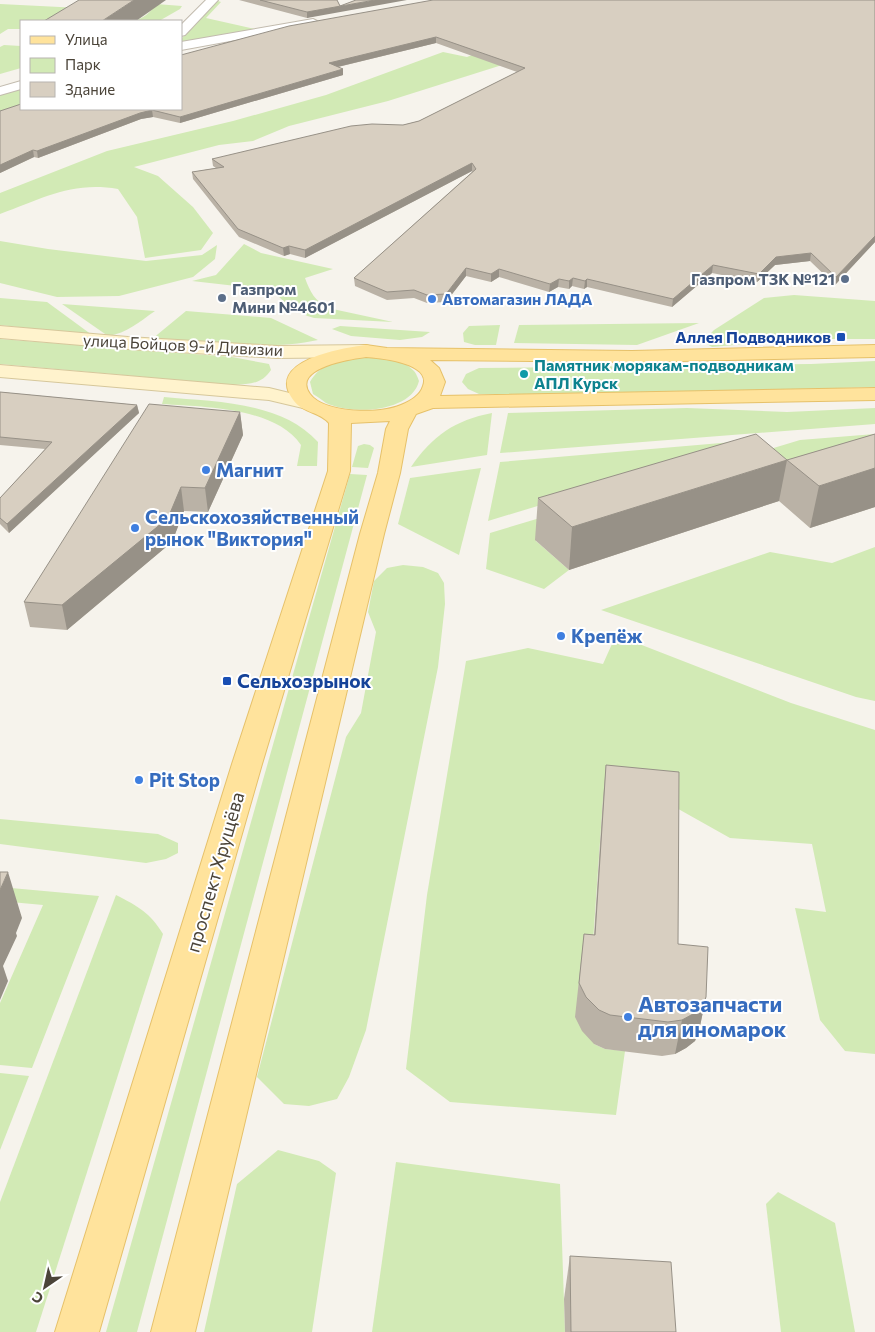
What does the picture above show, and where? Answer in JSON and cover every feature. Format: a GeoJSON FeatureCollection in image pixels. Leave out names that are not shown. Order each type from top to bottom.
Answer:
{"type":"FeatureCollection","features":[{"type":"Feature","properties":{"kind":"main road","name":"улица Бойцов 9-й Дивизии"},"geometry":{"type":"LineString","coordinates":[[0,332],[128,343],[277,352],[366,351]]}},
{"type":"Feature","properties":{"kind":"main road"},"geometry":{"type":"LineString","coordinates":[[307,403],[301,397],[296,386],[300,376],[310,365],[344,353],[366,351],[459,356],[666,356],[875,351]]}},
{"type":"Feature","properties":{"kind":"main road"},"geometry":{"type":"LineString","coordinates":[[173,1332],[367,553],[389,473],[397,430],[403,415],[431,393],[433,387],[433,378],[426,367],[418,362],[389,353]]}},
{"type":"Feature","properties":{"kind":"main road"},"geometry":{"type":"LineString","coordinates":[[0,371],[270,394],[307,403],[333,414],[374,417],[432,402],[875,394]]}},
{"type":"Feature","properties":{"kind":"main road","name":"проспект Хрущёва"},"geometry":{"type":"LineString","coordinates":[[77,1332],[247,764],[339,471],[340,422],[333,414]]}},
{"type":"Feature","properties":{"kind":"street"},"geometry":{"type":"LineString","coordinates":[[182,31],[212,0]]}},
{"type":"Feature","properties":{"kind":"street"},"geometry":{"type":"LineString","coordinates":[[182,46],[322,21]]}},
{"type":"Feature","properties":{"kind":"street"},"geometry":{"type":"LineString","coordinates":[[0,91],[20,84]]}},
{"type":"Feature","properties":{"kind":"green space"},"geometry":{"type":"Polygon","coordinates":[[[218,1],[221,2],[206,18],[259,30],[188,42],[182,42],[182,38],[218,1]]]}},
{"type":"Feature","properties":{"kind":"green space"},"geometry":{"type":"Polygon","coordinates":[[[0,4],[80,8],[62,20],[20,20],[20,29],[8,29],[0,34],[0,4]]]}},
{"type":"Feature","properties":{"kind":"green space"},"geometry":{"type":"Polygon","coordinates":[[[156,4],[182,6],[161,20],[136,20],[152,10],[156,4]]]}},
{"type":"Feature","properties":{"kind":"green space"},"geometry":{"type":"Polygon","coordinates":[[[4,45],[20,46],[20,68],[0,74],[0,47],[4,45]]]}},
{"type":"Feature","properties":{"kind":"green space"},"geometry":{"type":"Polygon","coordinates":[[[487,49],[521,59],[388,101],[289,126],[253,141],[219,145],[134,167],[158,176],[193,207],[213,233],[201,250],[145,258],[137,217],[118,189],[86,187],[71,189],[43,197],[0,214],[0,193],[107,151],[233,121],[326,95],[443,52],[467,57],[487,49]]]}},
{"type":"Feature","properties":{"kind":"green space"},"geometry":{"type":"Polygon","coordinates":[[[20,88],[20,109],[0,117],[0,95],[20,88]]]}},
{"type":"Feature","properties":{"kind":"green space"},"geometry":{"type":"Polygon","coordinates":[[[0,241],[146,261],[202,255],[217,245],[215,259],[193,277],[119,296],[57,297],[0,283],[0,241]]]}},
{"type":"Feature","properties":{"kind":"green space"},"geometry":{"type":"Polygon","coordinates":[[[244,244],[261,253],[333,269],[305,278],[316,299],[328,308],[393,322],[314,318],[291,307],[272,290],[192,281],[216,275],[244,244]]]}},
{"type":"Feature","properties":{"kind":"green space"},"geometry":{"type":"Polygon","coordinates":[[[794,295],[875,301],[875,339],[802,339],[712,347],[705,343],[707,337],[714,330],[764,298],[794,295]]]}},
{"type":"Feature","properties":{"kind":"green space"},"geometry":{"type":"Polygon","coordinates":[[[0,298],[47,302],[92,335],[0,325],[0,298]]]}},
{"type":"Feature","properties":{"kind":"green space"},"geometry":{"type":"Polygon","coordinates":[[[62,304],[155,311],[127,330],[108,336],[62,304]]]}},
{"type":"Feature","properties":{"kind":"green space"},"geometry":{"type":"Polygon","coordinates":[[[186,311],[271,318],[318,340],[279,345],[257,345],[152,339],[186,311]]]}},
{"type":"Feature","properties":{"kind":"green space"},"geometry":{"type":"Polygon","coordinates":[[[699,323],[637,345],[514,343],[519,325],[699,323]]]}},
{"type":"Feature","properties":{"kind":"green space"},"geometry":{"type":"Polygon","coordinates":[[[500,325],[496,345],[475,345],[464,342],[463,333],[469,326],[500,325]]]}},
{"type":"Feature","properties":{"kind":"green space"},"geometry":{"type":"Polygon","coordinates":[[[340,326],[430,332],[422,337],[400,340],[351,336],[332,329],[340,326]]]}},
{"type":"Feature","properties":{"kind":"green space"},"geometry":{"type":"Polygon","coordinates":[[[0,339],[232,357],[269,364],[271,370],[260,381],[234,385],[0,364],[0,339]]]}},
{"type":"Feature","properties":{"kind":"green space"},"geometry":{"type":"Polygon","coordinates":[[[356,357],[386,358],[402,362],[414,371],[419,381],[414,392],[405,400],[393,405],[364,410],[337,407],[326,403],[313,394],[310,382],[319,371],[330,364],[356,357]]]}},
{"type":"Feature","properties":{"kind":"green space","name":"Аллея Подводников"},"geometry":{"type":"Polygon","coordinates":[[[875,361],[875,387],[605,395],[479,394],[468,389],[462,382],[466,374],[479,368],[811,364],[875,361]]]}},
{"type":"Feature","properties":{"kind":"green space"},"geometry":{"type":"Polygon","coordinates":[[[164,397],[246,406],[286,418],[303,428],[318,442],[317,466],[297,466],[301,445],[289,432],[274,423],[237,411],[162,404],[164,397]]]}},
{"type":"Feature","properties":{"kind":"green space"},"geometry":{"type":"Polygon","coordinates":[[[687,408],[787,412],[875,408],[875,424],[500,453],[508,413],[687,408]]]}},
{"type":"Feature","properties":{"kind":"green space"},"geometry":{"type":"Polygon","coordinates":[[[492,413],[487,455],[411,467],[427,446],[446,431],[467,420],[492,413]]]}},
{"type":"Feature","properties":{"kind":"green space"},"geometry":{"type":"Polygon","coordinates":[[[875,434],[875,471],[779,501],[749,475],[536,541],[569,570],[544,589],[486,569],[490,533],[800,440],[875,434]]]}},
{"type":"Feature","properties":{"kind":"green space"},"geometry":{"type":"Polygon","coordinates":[[[756,440],[488,521],[500,462],[756,440]]]}},
{"type":"Feature","properties":{"kind":"green space"},"geometry":{"type":"Polygon","coordinates":[[[364,444],[374,448],[368,468],[352,467],[358,446],[364,444]]]}},
{"type":"Feature","properties":{"kind":"green space"},"geometry":{"type":"Polygon","coordinates":[[[481,468],[459,555],[398,524],[410,478],[481,468]]]}},
{"type":"Feature","properties":{"kind":"green space"},"geometry":{"type":"Polygon","coordinates":[[[350,474],[367,475],[137,1332],[106,1332],[350,474]]]}},
{"type":"Feature","properties":{"kind":"green space"},"geometry":{"type":"Polygon","coordinates":[[[875,547],[875,701],[856,697],[601,610],[770,552],[832,563],[875,547]]]}},
{"type":"Feature","properties":{"kind":"green space"},"geometry":{"type":"Polygon","coordinates":[[[403,565],[423,567],[438,573],[444,583],[445,604],[438,667],[366,1030],[349,1077],[337,1099],[309,1106],[284,1104],[257,1077],[346,737],[361,713],[376,632],[368,612],[374,581],[387,568],[403,565]]]}},
{"type":"Feature","properties":{"kind":"green space"},"geometry":{"type":"Polygon","coordinates":[[[616,635],[791,703],[875,730],[875,1054],[845,1051],[820,1020],[795,908],[826,912],[812,844],[730,838],[673,806],[603,799],[591,970],[594,1044],[605,1049],[625,1051],[616,1115],[450,1102],[406,1069],[427,895],[466,661],[528,648],[603,664],[616,635]]]}},
{"type":"Feature","properties":{"kind":"green space"},"geometry":{"type":"Polygon","coordinates":[[[0,819],[158,834],[178,843],[178,853],[166,859],[146,863],[0,844],[0,819]]]}},
{"type":"Feature","properties":{"kind":"green space"},"geometry":{"type":"Polygon","coordinates":[[[0,887],[99,896],[32,1068],[0,1065],[0,1003],[43,905],[0,901],[0,887]]]}},
{"type":"Feature","properties":{"kind":"green space"},"geometry":{"type":"Polygon","coordinates":[[[116,895],[143,911],[163,934],[36,1332],[0,1332],[0,1202],[116,895]]]}},
{"type":"Feature","properties":{"kind":"green space"},"geometry":{"type":"Polygon","coordinates":[[[0,1073],[29,1076],[0,1150],[0,1073]]]}},
{"type":"Feature","properties":{"kind":"green space"},"geometry":{"type":"Polygon","coordinates":[[[278,1150],[319,1161],[336,1173],[312,1332],[204,1332],[237,1184],[278,1150]]]}},
{"type":"Feature","properties":{"kind":"green space"},"geometry":{"type":"Polygon","coordinates":[[[396,1162],[560,1184],[565,1332],[372,1332],[396,1162]]]}},
{"type":"Feature","properties":{"kind":"green space"},"geometry":{"type":"Polygon","coordinates":[[[778,1192],[835,1223],[855,1332],[781,1332],[766,1204],[778,1192]]]}},
{"type":"Feature","properties":{"kind":"building"},"geometry":{"type":"Polygon","coordinates":[[[79,0],[134,0],[104,20],[46,20],[79,0]]]}},
{"type":"Feature","properties":{"kind":"building"},"geometry":{"type":"Polygon","coordinates":[[[260,0],[337,0],[340,6],[356,0],[375,0],[307,12],[260,0]]]}},
{"type":"Feature","properties":{"kind":"building"},"geometry":{"type":"Polygon","coordinates":[[[433,0],[875,0],[875,236],[836,277],[811,253],[776,257],[759,274],[713,265],[673,299],[587,279],[585,281],[573,278],[569,281],[559,279],[550,284],[499,269],[491,274],[466,268],[446,294],[427,295],[414,290],[387,292],[354,278],[476,169],[472,163],[305,250],[289,246],[283,248],[238,229],[192,172],[224,167],[212,159],[351,126],[372,124],[403,125],[419,121],[525,68],[436,37],[329,63],[343,69],[180,117],[152,110],[182,110],[182,55],[289,26],[433,0]]]}},
{"type":"Feature","properties":{"kind":"building"},"geometry":{"type":"Polygon","coordinates":[[[20,104],[20,110],[152,110],[37,151],[33,150],[0,165],[0,111],[20,104]]]}},
{"type":"Feature","properties":{"kind":"building"},"geometry":{"type":"Polygon","coordinates":[[[0,392],[137,405],[7,524],[0,518],[0,498],[52,442],[0,437],[0,392]]]}},
{"type":"Feature","properties":{"kind":"building","name":"Сельскохозяйственный рынок \"Виктория\""},"geometry":{"type":"Polygon","coordinates":[[[149,404],[240,412],[205,488],[181,487],[168,518],[62,605],[24,602],[149,404]]]}},
{"type":"Feature","properties":{"kind":"building"},"geometry":{"type":"Polygon","coordinates":[[[756,434],[787,460],[572,527],[538,498],[756,434]]]}},
{"type":"Feature","properties":{"kind":"building"},"geometry":{"type":"Polygon","coordinates":[[[875,434],[875,468],[819,486],[787,460],[875,434]]]}},
{"type":"Feature","properties":{"kind":"building"},"geometry":{"type":"Polygon","coordinates":[[[606,765],[679,772],[678,944],[708,947],[706,997],[702,1007],[682,1020],[668,1022],[610,1015],[599,1010],[586,997],[579,983],[584,934],[595,935],[606,765]]]}},
{"type":"Feature","properties":{"kind":"building"},"geometry":{"type":"Polygon","coordinates":[[[0,872],[8,872],[0,890],[0,872]]]}},
{"type":"Feature","properties":{"kind":"building"},"geometry":{"type":"Polygon","coordinates":[[[570,1256],[671,1262],[676,1332],[571,1332],[570,1256]]]}},
{"type":"Feature","properties":{"kind":"place","name":"Газпром ТЗК №121"},"geometry":{"type":"Point","coordinates":[845,279]}},
{"type":"Feature","properties":{"kind":"place","name":"Газпром Мини №4601"},"geometry":{"type":"Point","coordinates":[222,298]}},
{"type":"Feature","properties":{"kind":"place","name":"Автомагазин ЛАДА"},"geometry":{"type":"Point","coordinates":[432,299]}},
{"type":"Feature","properties":{"kind":"place","name":"Аллея Подводников"},"geometry":{"type":"Point","coordinates":[841,337]}},
{"type":"Feature","properties":{"kind":"place","name":"Памятник морякам-подводникам АПЛ Курск"},"geometry":{"type":"Point","coordinates":[524,374]}},
{"type":"Feature","properties":{"kind":"place","name":"Магнит"},"geometry":{"type":"Point","coordinates":[206,470]}},
{"type":"Feature","properties":{"kind":"place","name":"Сельскохозяйственный рынок \"Виктория\""},"geometry":{"type":"Point","coordinates":[135,528]}},
{"type":"Feature","properties":{"kind":"place","name":"Крепёж"},"geometry":{"type":"Point","coordinates":[561,636]}},
{"type":"Feature","properties":{"kind":"place","name":"Сельхозрынок"},"geometry":{"type":"Point","coordinates":[227,681]}},
{"type":"Feature","properties":{"kind":"place","name":"Pit Stop"},"geometry":{"type":"Point","coordinates":[139,780]}},
{"type":"Feature","properties":{"kind":"place","name":"Автозапчасти для иномарок"},"geometry":{"type":"Point","coordinates":[628,1017]}}]}
